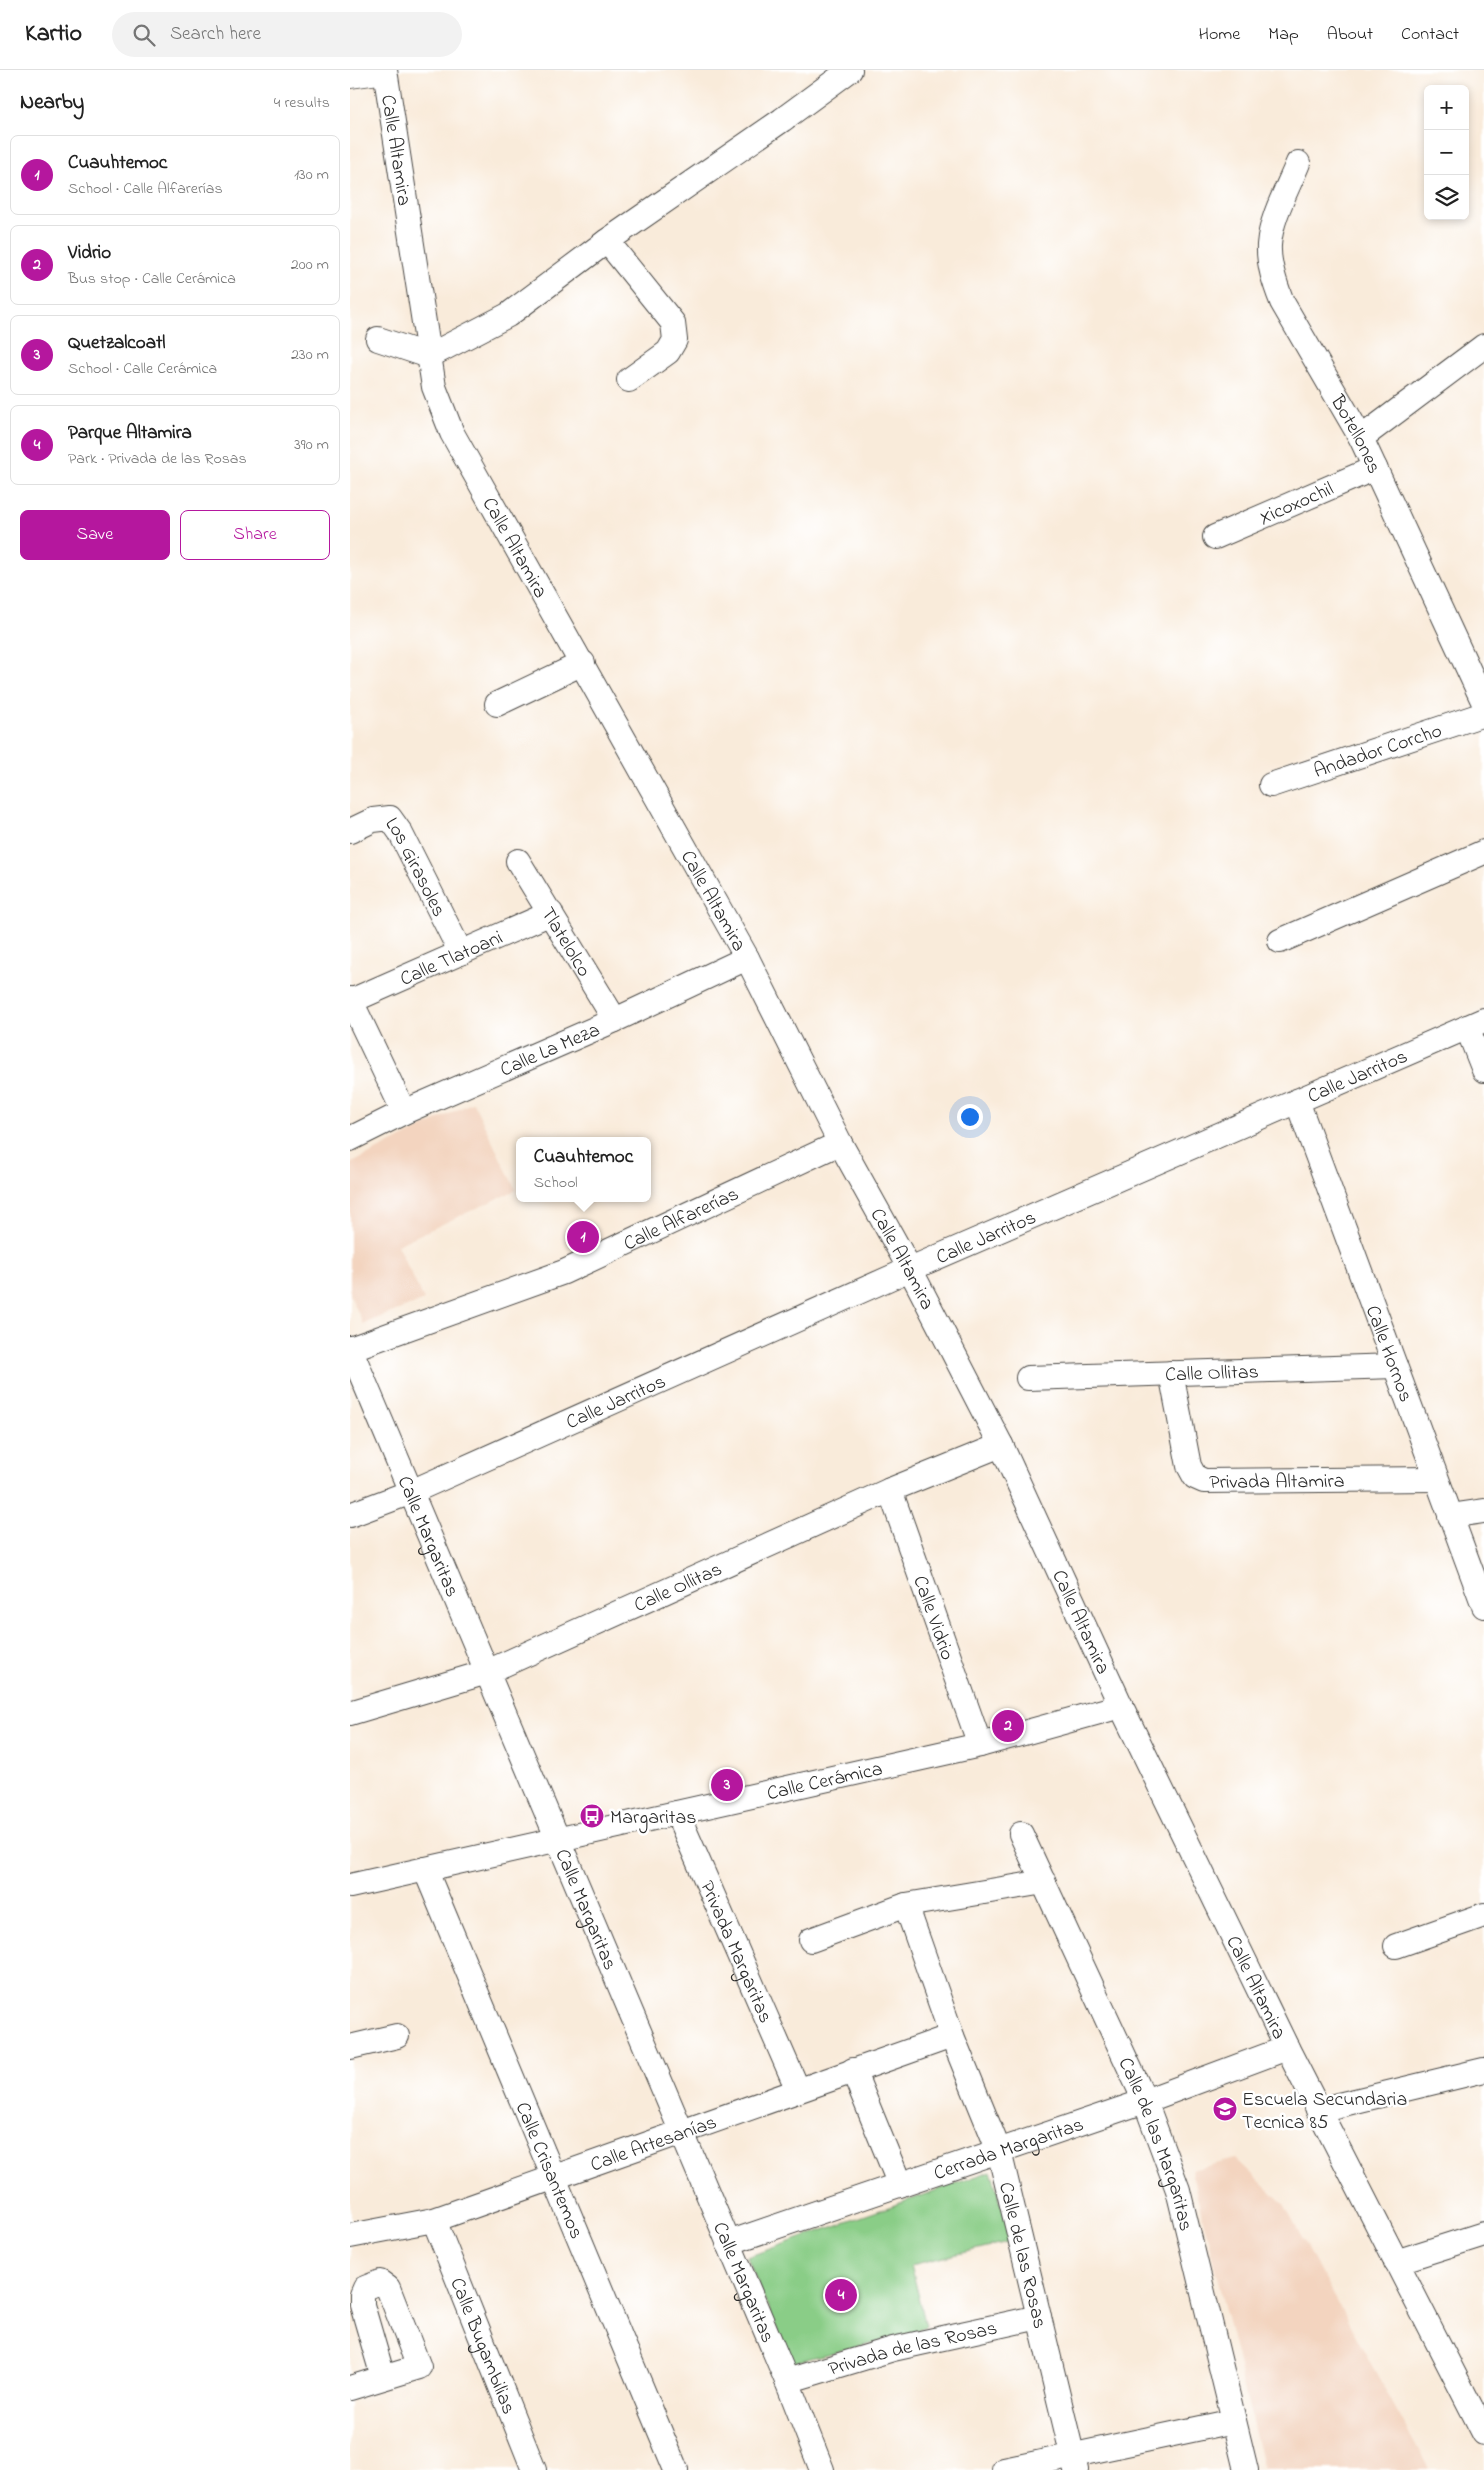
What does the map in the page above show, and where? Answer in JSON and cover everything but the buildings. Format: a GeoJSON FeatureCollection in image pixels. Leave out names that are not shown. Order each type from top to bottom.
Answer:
{"type":"FeatureCollection","features":[{"type":"Feature","properties":{"kind":"street"},"geometry":{"type":"LineString","coordinates":[[350,76],[385,70]]}},
{"type":"Feature","properties":{"kind":"street","name":"Calle Altamira"},"geometry":{"type":"LineString","coordinates":[[385,70],[434,387],[452,433],[583,663],[747,958],[840,1143],[910,1269],[1001,1445],[1121,1706],[1286,2048],[1484,2434]]}},
{"type":"Feature","properties":{"kind":"street"},"geometry":{"type":"LineString","coordinates":[[378,339],[429,356],[508,315],[607,241],[782,120],[843,72]]}},
{"type":"Feature","properties":{"kind":"street","name":"Botellones"},"geometry":{"type":"LineString","coordinates":[[1298,163],[1272,230],[1269,245],[1274,280],[1282,302],[1361,438],[1376,468],[1484,703]]}},
{"type":"Feature","properties":{"kind":"street"},"geometry":{"type":"LineString","coordinates":[[607,241],[674,323],[675,340],[668,352],[629,380]]}},
{"type":"Feature","properties":{"kind":"street"},"geometry":{"type":"LineString","coordinates":[[1361,438],[1484,346]]}},
{"type":"Feature","properties":{"kind":"street","name":"Xicoxochil"},"geometry":{"type":"LineString","coordinates":[[1215,537],[1376,468]]}},
{"type":"Feature","properties":{"kind":"street"},"geometry":{"type":"LineString","coordinates":[[497,704],[583,663]]}},
{"type":"Feature","properties":{"kind":"street","name":"Andador Corcho"},"geometry":{"type":"LineString","coordinates":[[1271,785],[1484,714]]}},
{"type":"Feature","properties":{"kind":"street","name":"Los Girasoles"},"geometry":{"type":"LineString","coordinates":[[350,831],[373,820],[390,818],[400,832],[461,952]]}},
{"type":"Feature","properties":{"kind":"street"},"geometry":{"type":"LineString","coordinates":[[1280,941],[1484,852]]}},
{"type":"Feature","properties":{"kind":"street","name":"Tlatelolco"},"geometry":{"type":"LineString","coordinates":[[518,861],[615,1020]]}},
{"type":"Feature","properties":{"kind":"street","name":"Calle Tlatoani"},"geometry":{"type":"LineString","coordinates":[[351,1000],[550,913]]}},
{"type":"Feature","properties":{"kind":"street","name":"Calle La Meza"},"geometry":{"type":"LineString","coordinates":[[350,1139],[404,1112],[615,1020],[747,958]]}},
{"type":"Feature","properties":{"kind":"street"},"geometry":{"type":"LineString","coordinates":[[351,1000],[404,1112]]}},
{"type":"Feature","properties":{"kind":"street"},"geometry":{"type":"LineString","coordinates":[[1475,1024],[1484,1070]]}},
{"type":"Feature","properties":{"kind":"street","name":"Calle Jarritos"},"geometry":{"type":"LineString","coordinates":[[350,1515],[411,1492],[910,1269],[1475,1024]]}},
{"type":"Feature","properties":{"kind":"street","name":"Calle Hornos"},"geometry":{"type":"LineString","coordinates":[[1297,1101],[1484,1606]]}},
{"type":"Feature","properties":{"kind":"street","name":"Calle Alfarerías"},"geometry":{"type":"LineString","coordinates":[[350,1348],[564,1272],[840,1143]]}},
{"type":"Feature","properties":{"kind":"street","name":"Calle Margaritas"},"geometry":{"type":"LineString","coordinates":[[350,1348],[787,2381],[822,2470]]}},
{"type":"Feature","properties":{"kind":"street","name":"Calle Ollitas"},"geometry":{"type":"LineString","coordinates":[[1028,1378],[1395,1366]]}},
{"type":"Feature","properties":{"kind":"street","name":"Privada Altamira"},"geometry":{"type":"LineString","coordinates":[[1172,1373],[1189,1466],[1195,1477],[1204,1481],[1436,1479]]}},
{"type":"Feature","properties":{"kind":"street","name":"Calle Ollitas"},"geometry":{"type":"LineString","coordinates":[[350,1713],[487,1672],[890,1490],[1001,1445]]}},
{"type":"Feature","properties":{"kind":"street","name":"Calle Vidrio"},"geometry":{"type":"LineString","coordinates":[[890,1490],[980,1745]]}},
{"type":"Feature","properties":{"kind":"street"},"geometry":{"type":"LineString","coordinates":[[1450,1516],[1484,1511]]}},
{"type":"Feature","properties":{"kind":"street","name":"Calle Cerámica"},"geometry":{"type":"LineString","coordinates":[[350,1886],[980,1745],[1121,1706]]}},
{"type":"Feature","properties":{"kind":"street","name":"Privada Margaritas"},"geometry":{"type":"LineString","coordinates":[[676,1813],[798,2090]]}},
{"type":"Feature","properties":{"kind":"street","name":"Calle de las Margaritas"},"geometry":{"type":"LineString","coordinates":[[1021,1834],[1145,2101],[1178,2190],[1246,2470]]}},
{"type":"Feature","properties":{"kind":"street","name":"Calle Crisantemos"},"geometry":{"type":"LineString","coordinates":[[426,1869],[676,2470]]}},
{"type":"Feature","properties":{"kind":"street"},"geometry":{"type":"LineString","coordinates":[[811,1940],[906,1905],[1044,1882]]}},
{"type":"Feature","properties":{"kind":"street","name":"Calle de las Rosas"},"geometry":{"type":"LineString","coordinates":[[906,1905],[952,2036],[999,2151],[1074,2463]]}},
{"type":"Feature","properties":{"kind":"street"},"geometry":{"type":"LineString","coordinates":[[1396,1946],[1484,1915]]}},
{"type":"Feature","properties":{"kind":"street"},"geometry":{"type":"LineString","coordinates":[[350,2047],[397,2036]]}},
{"type":"Feature","properties":{"kind":"street","name":"Calle Artesanías"},"geometry":{"type":"LineString","coordinates":[[350,2236],[434,2220],[952,2036]]}},
{"type":"Feature","properties":{"kind":"street","name":"Cerrada Margaritas"},"geometry":{"type":"LineString","coordinates":[[728,2243],[1145,2101],[1286,2048]]}},
{"type":"Feature","properties":{"kind":"street"},"geometry":{"type":"LineString","coordinates":[[853,2070],[900,2185]]}},
{"type":"Feature","properties":{"kind":"street"},"geometry":{"type":"LineString","coordinates":[[1318,2110],[1484,2070]]}},
{"type":"Feature","properties":{"kind":"street","name":"Calle Bugambilias"},"geometry":{"type":"LineString","coordinates":[[434,2220],[534,2470]]}},
{"type":"Feature","properties":{"kind":"street"},"geometry":{"type":"LineString","coordinates":[[1396,2262],[1484,2234]]}},
{"type":"Feature","properties":{"kind":"street"},"geometry":{"type":"LineString","coordinates":[[350,2388],[419,2367],[388,2288],[380,2282],[373,2283],[365,2288],[362,2295],[362,2304],[383,2377]]}},
{"type":"Feature","properties":{"kind":"street","name":"Privada de las Rosas"},"geometry":{"type":"LineString","coordinates":[[787,2381],[893,2348],[1039,2317]]}},
{"type":"Feature","properties":{"kind":"street"},"geometry":{"type":"LineString","coordinates":[[1004,2470],[1074,2463],[1234,2421]]}},
{"type":"Feature","properties":{"kind":"shaded area"},"geometry":{"type":"Polygon","coordinates":[[[473,1102],[516,1190],[397,1245],[424,1300],[363,1324],[350,1294],[350,1164],[473,1102]]]}},
{"type":"Feature","properties":{"kind":"shaded area"},"geometry":{"type":"Polygon","coordinates":[[[1236,2159],[1284,2204],[1429,2470],[1264,2470],[1191,2170],[1236,2159]]]}},
{"type":"Feature","properties":{"kind":"green space"},"geometry":{"type":"Polygon","coordinates":[[[991,2171],[1012,2241],[911,2265],[926,2326],[910,2333],[791,2363],[747,2257],[991,2171]]]}},
{"type":"Feature","properties":{"kind":"place","name":"Cuauhtemoc"},"geometry":{"type":"Point","coordinates":[583,1237]}},
{"type":"Feature","properties":{"kind":"place","name":"Vidrio"},"geometry":{"type":"Point","coordinates":[1008,1726]}},
{"type":"Feature","properties":{"kind":"place","name":"Quetzalcoatl"},"geometry":{"type":"Point","coordinates":[727,1785]}},
{"type":"Feature","properties":{"kind":"place","name":"Margaritas"},"geometry":{"type":"Point","coordinates":[592,1816]}},
{"type":"Feature","properties":{"kind":"place","name":"Escuela Secundaria Tecnica 85"},"geometry":{"type":"Point","coordinates":[1225,2109]}},
{"type":"Feature","properties":{"kind":"place","name":"Parque Altamira"},"geometry":{"type":"Point","coordinates":[841,2295]}}]}
